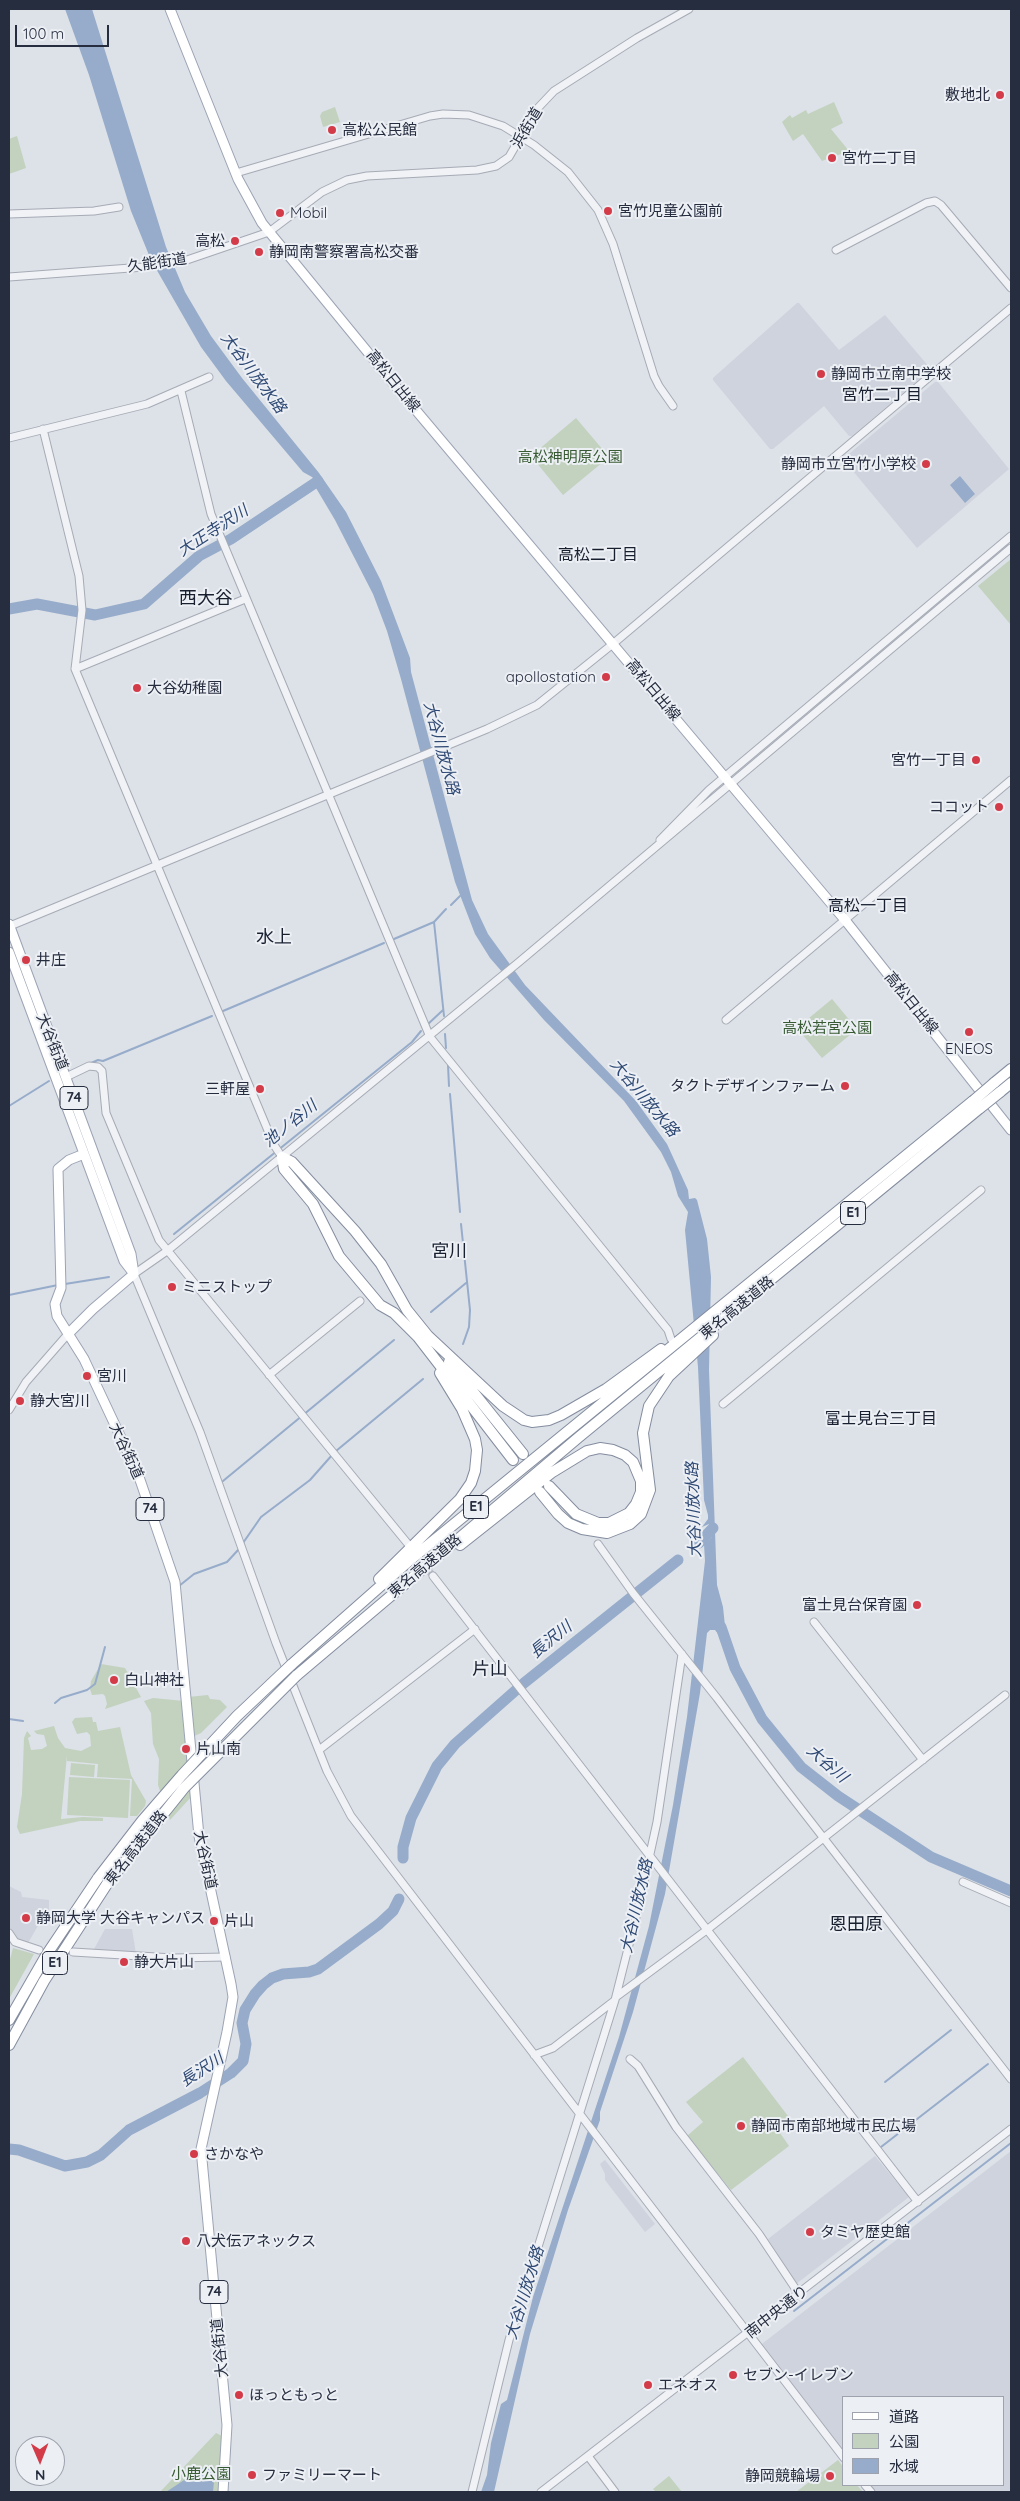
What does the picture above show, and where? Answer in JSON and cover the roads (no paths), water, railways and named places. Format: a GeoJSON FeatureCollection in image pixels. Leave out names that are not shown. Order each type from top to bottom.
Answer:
{"type":"FeatureCollection","features":[{"type":"Feature","properties":{"kind":"highway","name":"東名高速道路"},"geometry":{"type":"LineString","coordinates":[[9,2044],[103,1881],[142,1821],[195,1761],[290,1665],[410,1560],[663,1350],[997,1088],[1011,1069]]}},
{"type":"Feature","properties":{"kind":"highway","name":"東名高速道路"},"geometry":{"type":"LineString","coordinates":[[997,1088],[1011,1083]]}},
{"type":"Feature","properties":{"kind":"highway","name":"東名高速道路"},"geometry":{"type":"LineString","coordinates":[[9,2020],[47,1954],[103,1881],[184,1788],[296,1676],[343,1635],[667,1371],[977,1104]]}},
{"type":"Feature","properties":{"kind":"highway"},"geometry":{"type":"LineString","coordinates":[[279,1153],[284,1169],[313,1204],[339,1256],[380,1305],[394,1313],[503,1406],[524,1420],[532,1422],[561,1416],[606,1389],[663,1350]]}},
{"type":"Feature","properties":{"kind":"highway"},"geometry":{"type":"LineString","coordinates":[[279,1153],[292,1162],[349,1224],[381,1264],[462,1409],[475,1439],[477,1450],[475,1471],[471,1483],[460,1499],[438,1523],[355,1601],[318,1640]]}},
{"type":"Feature","properties":{"kind":"highway"},"geometry":{"type":"LineString","coordinates":[[424,1338],[523,1454]]}},
{"type":"Feature","properties":{"kind":"highway"},"geometry":{"type":"LineString","coordinates":[[424,1338],[513,1460]]}},
{"type":"Feature","properties":{"kind":"highway"},"geometry":{"type":"LineString","coordinates":[[343,1635],[551,1473],[587,1451],[600,1448],[613,1450],[625,1455],[633,1462],[641,1482],[641,1492],[636,1504],[629,1513],[609,1523],[598,1523],[576,1514],[545,1489],[558,1514],[568,1523],[582,1529],[607,1533],[630,1524],[640,1514],[650,1490],[644,1445],[644,1419],[667,1371]]}},
{"type":"Feature","properties":{"kind":"main road"},"geometry":{"type":"LineString","coordinates":[[170,9],[236,173],[252,206],[269,232]]}},
{"type":"Feature","properties":{"kind":"main road","name":"高松日出線"},"geometry":{"type":"LineString","coordinates":[[269,232],[393,383],[846,920],[1011,1130]]}},
{"type":"Feature","properties":{"kind":"main road","name":"大谷街道"},"geometry":{"type":"LineString","coordinates":[[9,925],[131,1254],[134,1274]]}},
{"type":"Feature","properties":{"kind":"main road","name":"大谷街道"},"geometry":{"type":"LineString","coordinates":[[9,952],[124,1261],[134,1274]]}},
{"type":"Feature","properties":{"kind":"main road","name":"大谷街道"},"geometry":{"type":"LineString","coordinates":[[84,1154],[69,1160],[58,1169],[62,1284],[55,1304],[57,1316],[84,1359],[138,1474],[175,1582],[199,1836],[233,1997],[201,2149],[227,2425],[223,2492]]}},
{"type":"Feature","properties":{"kind":"main road"},"geometry":{"type":"LineString","coordinates":[[68,1334],[93,1309],[134,1274]]}},
{"type":"Feature","properties":{"kind":"street","name":"浜街道"},"geometry":{"type":"LineString","coordinates":[[269,232],[322,192],[347,180],[367,176],[425,175],[487,169],[504,162],[538,107],[559,87],[637,38],[689,9]]}},
{"type":"Feature","properties":{"kind":"street"},"geometry":{"type":"LineString","coordinates":[[236,173],[397,125],[443,114],[468,115],[503,126],[568,172],[598,210],[613,244],[654,376],[658,386],[673,406]]}},
{"type":"Feature","properties":{"kind":"street"},"geometry":{"type":"LineString","coordinates":[[836,250],[926,203],[935,201],[941,205],[1011,288]]}},
{"type":"Feature","properties":{"kind":"street"},"geometry":{"type":"LineString","coordinates":[[9,214],[94,212],[119,207]]}},
{"type":"Feature","properties":{"kind":"street","name":"久能街道"},"geometry":{"type":"LineString","coordinates":[[9,277],[144,267],[184,261],[269,232]]}},
{"type":"Feature","properties":{"kind":"street"},"geometry":{"type":"LineString","coordinates":[[9,925],[407,762],[537,705],[614,643],[1011,308]]}},
{"type":"Feature","properties":{"kind":"street"},"geometry":{"type":"LineString","coordinates":[[9,438],[134,408],[181,391],[209,377]]}},
{"type":"Feature","properties":{"kind":"street"},"geometry":{"type":"LineString","coordinates":[[181,391],[211,514],[245,599],[430,1036],[668,1330],[671,1339]]}},
{"type":"Feature","properties":{"kind":"street"},"geometry":{"type":"LineString","coordinates":[[44,429],[79,576],[81,613],[75,669],[279,1153]]}},
{"type":"Feature","properties":{"kind":"street"},"geometry":{"type":"LineString","coordinates":[[842,2455],[581,2114],[363,1834],[334,1785],[319,1750],[276,1643],[200,1432],[134,1274],[168,1251],[279,1153],[430,1036],[641,860],[728,780],[1011,536]]}},
{"type":"Feature","properties":{"kind":"street"},"geometry":{"type":"LineString","coordinates":[[728,780],[1011,548]]}},
{"type":"Feature","properties":{"kind":"street"},"geometry":{"type":"LineString","coordinates":[[75,669],[245,599]]}},
{"type":"Feature","properties":{"kind":"street"},"geometry":{"type":"LineString","coordinates":[[726,1020],[1011,780]]}},
{"type":"Feature","properties":{"kind":"street"},"geometry":{"type":"LineString","coordinates":[[66,1077],[89,1066],[98,1067],[102,1071],[106,1113],[159,1240],[408,1544]]}},
{"type":"Feature","properties":{"kind":"street"},"geometry":{"type":"LineString","coordinates":[[723,1404],[981,1190]]}},
{"type":"Feature","properties":{"kind":"street"},"geometry":{"type":"LineString","coordinates":[[269,1375],[360,1301]]}},
{"type":"Feature","properties":{"kind":"street"},"geometry":{"type":"LineString","coordinates":[[9,1410],[26,1382],[68,1334]]}},
{"type":"Feature","properties":{"kind":"street"},"geometry":{"type":"LineString","coordinates":[[598,1544],[635,1596],[711,1690],[1011,2079]]}},
{"type":"Feature","properties":{"kind":"street"},"geometry":{"type":"LineString","coordinates":[[433,1576],[918,2202]]}},
{"type":"Feature","properties":{"kind":"street"},"geometry":{"type":"LineString","coordinates":[[814,1622],[923,1760]]}},
{"type":"Feature","properties":{"kind":"street"},"geometry":{"type":"LineString","coordinates":[[319,1750],[475,1629]]}},
{"type":"Feature","properties":{"kind":"street"},"geometry":{"type":"LineString","coordinates":[[472,2492],[509,2340],[617,1997],[649,1857],[684,1656]]}},
{"type":"Feature","properties":{"kind":"street"},"geometry":{"type":"LineString","coordinates":[[534,2055],[553,2048],[708,1929],[1005,1695]]}},
{"type":"Feature","properties":{"kind":"street"},"geometry":{"type":"LineString","coordinates":[[963,1882],[1011,1903]]}},
{"type":"Feature","properties":{"kind":"street"},"geometry":{"type":"LineString","coordinates":[[9,1933],[15,1942],[39,1950]]}},
{"type":"Feature","properties":{"kind":"street"},"geometry":{"type":"LineString","coordinates":[[73,1952],[173,1958],[226,1957]]}},
{"type":"Feature","properties":{"kind":"street"},"geometry":{"type":"LineString","coordinates":[[630,2059],[638,2066],[676,2128],[758,2234],[799,2294]]}},
{"type":"Feature","properties":{"kind":"street","name":"南中央通り"},"geometry":{"type":"LineString","coordinates":[[540,2492],[748,2334],[1011,2129]]}},
{"type":"Feature","properties":{"kind":"street"},"geometry":{"type":"LineString","coordinates":[[588,2456],[615,2492]]}},
{"type":"Feature","properties":{"kind":"water"},"geometry":{"type":"Polygon","coordinates":[[[65,9],[92,9],[166,247],[185,292],[211,336],[242,378],[319,473],[346,512],[381,581],[410,658],[411,672],[472,900],[488,934],[525,985],[636,1101],[667,1144],[688,1190],[689,1199],[695,1198],[697,1200],[707,1239],[711,1277],[709,1370],[717,1585],[723,1607],[727,1645],[715,1630],[710,1630],[707,1633],[700,1693],[665,1894],[633,2012],[600,2112],[600,2120],[568,2210],[530,2334],[494,2492],[481,2492],[487,2475],[491,2443],[501,2404],[507,2400],[533,2297],[619,2037],[649,1926],[673,1805],[687,1717],[705,1561],[704,1544],[712,1537],[709,1524],[702,1527],[708,1519],[708,1515],[704,1500],[698,1367],[685,1230],[688,1212],[678,1196],[671,1172],[661,1152],[624,1101],[544,1020],[490,958],[475,934],[455,882],[401,679],[387,631],[373,594],[335,520],[316,488],[311,484],[314,479],[303,472],[226,381],[201,347],[151,260],[131,211],[89,75],[65,9]]]}},
{"type":"Feature","properties":{"kind":"water"},"geometry":{"type":"Polygon","coordinates":[[[960,476],[975,494],[965,503],[950,485],[960,476]]]}},
{"type":"Feature","properties":{"kind":"water"},"geometry":{"type":"Polygon","coordinates":[[[204,2467],[211,2467],[215,2471],[213,2492],[166,2492],[204,2467]]]}},
{"type":"Feature","properties":{"kind":"waterway","name":"大正寺沢川"},"geometry":{"type":"LineString","coordinates":[[9,609],[37,604],[95,615],[144,604],[199,556],[231,539],[318,481]]}},
{"type":"Feature","properties":{"kind":"waterway","name":"池ノ谷川"},"geometry":{"type":"LineString","coordinates":[[451,905],[460,896]]}},
{"type":"Feature","properties":{"kind":"waterway"},"geometry":{"type":"LineString","coordinates":[[394,939],[434,922],[446,909]]}},
{"type":"Feature","properties":{"kind":"waterway","name":"池ノ谷川"},"geometry":{"type":"LineString","coordinates":[[434,922],[444,1016]]}},
{"type":"Feature","properties":{"kind":"waterway"},"geometry":{"type":"LineString","coordinates":[[223,1011],[384,943]]}},
{"type":"Feature","properties":{"kind":"waterway","name":"池ノ谷川"},"geometry":{"type":"LineString","coordinates":[[427,1025],[443,1010]]}},
{"type":"Feature","properties":{"kind":"waterway"},"geometry":{"type":"LineString","coordinates":[[89,1064],[98,1060],[103,1061],[212,1016]]}},
{"type":"Feature","properties":{"kind":"waterway","name":"池ノ谷川"},"geometry":{"type":"LineString","coordinates":[[174,1234],[412,1042],[421,1031]]}},
{"type":"Feature","properties":{"kind":"waterway"},"geometry":{"type":"LineString","coordinates":[[445,1034],[446,1048]]}},
{"type":"Feature","properties":{"kind":"waterway"},"geometry":{"type":"LineString","coordinates":[[448,1065],[449,1086]]}},
{"type":"Feature","properties":{"kind":"waterway"},"geometry":{"type":"LineString","coordinates":[[9,1106],[49,1081]]}},
{"type":"Feature","properties":{"kind":"waterway"},"geometry":{"type":"LineString","coordinates":[[450,1094],[460,1212]]}},
{"type":"Feature","properties":{"kind":"waterway"},"geometry":{"type":"LineString","coordinates":[[461,1224],[470,1310],[469,1327],[463,1344]]}},
{"type":"Feature","properties":{"kind":"waterway","name":"池ノ谷川"},"geometry":{"type":"LineString","coordinates":[[65,1284],[109,1277]]}},
{"type":"Feature","properties":{"kind":"waterway"},"geometry":{"type":"LineString","coordinates":[[431,1312],[466,1283]]}},
{"type":"Feature","properties":{"kind":"waterway","name":"池ノ谷川"},"geometry":{"type":"LineString","coordinates":[[9,1295],[58,1285]]}},
{"type":"Feature","properties":{"kind":"waterway"},"geometry":{"type":"LineString","coordinates":[[223,1481],[394,1340]]}},
{"type":"Feature","properties":{"kind":"waterway"},"geometry":{"type":"LineString","coordinates":[[336,1451],[423,1379]]}},
{"type":"Feature","properties":{"kind":"waterway"},"geometry":{"type":"LineString","coordinates":[[243,1543],[261,1517],[310,1480],[333,1454]]}},
{"type":"Feature","properties":{"kind":"waterway","name":"長沢川"},"geometry":{"type":"LineString","coordinates":[[699,1543],[713,1528]]}},
{"type":"Feature","properties":{"kind":"waterway"},"geometry":{"type":"LineString","coordinates":[[179,1586],[194,1574],[227,1562],[239,1549]]}},
{"type":"Feature","properties":{"kind":"waterway","name":"長沢川"},"geometry":{"type":"LineString","coordinates":[[403,1858],[403,1847],[411,1818],[437,1766],[455,1744],[524,1683],[678,1560]]}},
{"type":"Feature","properties":{"kind":"waterway","name":"大谷川"},"geometry":{"type":"LineString","coordinates":[[721,1627],[735,1668],[762,1719],[801,1767],[838,1796],[931,1857],[1011,1891]]}},
{"type":"Feature","properties":{"kind":"waterway"},"geometry":{"type":"LineString","coordinates":[[55,1703],[61,1698],[87,1690],[95,1684],[105,1647]]}},
{"type":"Feature","properties":{"kind":"waterway"},"geometry":{"type":"LineString","coordinates":[[9,1719],[23,1721]]}},
{"type":"Feature","properties":{"kind":"waterway","name":"長沢川"},"geometry":{"type":"LineString","coordinates":[[9,2149],[19,2150],[65,2166],[87,2162],[101,2155],[129,2130],[200,2093],[231,2073],[243,2061],[246,2044],[242,2023],[245,2010],[263,1985],[272,1978],[283,1974],[309,1972],[318,1969],[379,1924],[393,1911],[399,1899]]}},
{"type":"Feature","properties":{"kind":"waterway"},"geometry":{"type":"LineString","coordinates":[[885,2082],[951,2030]]}},
{"type":"Feature","properties":{"kind":"waterway"},"geometry":{"type":"LineString","coordinates":[[881,2147],[988,2064]]}},
{"type":"Feature","properties":{"kind":"waterway"},"geometry":{"type":"LineString","coordinates":[[794,2311],[1011,2143]]}},
{"type":"Feature","properties":{"kind":"tunnel"},"geometry":{"type":"LineString","coordinates":[[415,1553],[433,1576]]}},
{"type":"Feature","properties":{"kind":"place","name":"敷地北"},"geometry":{"type":"Point","coordinates":[1000,95]}},
{"type":"Feature","properties":{"kind":"place","name":"高松公民館"},"geometry":{"type":"Point","coordinates":[332,130]}},
{"type":"Feature","properties":{"kind":"place","name":"宮竹二丁目"},"geometry":{"type":"Point","coordinates":[832,158]}},
{"type":"Feature","properties":{"kind":"place","name":"宮竹児童公園前"},"geometry":{"type":"Point","coordinates":[608,211]}},
{"type":"Feature","properties":{"kind":"place","name":"Mobil"},"geometry":{"type":"Point","coordinates":[280,213]}},
{"type":"Feature","properties":{"kind":"place","name":"高松"},"geometry":{"type":"Point","coordinates":[235,241]}},
{"type":"Feature","properties":{"kind":"place","name":"静岡南警察署高松交番"},"geometry":{"type":"Point","coordinates":[259,252]}},
{"type":"Feature","properties":{"kind":"place","name":"静岡市立南中学校"},"geometry":{"type":"Point","coordinates":[821,374]}},
{"type":"Feature","properties":{"kind":"place","name":"静岡市立宮竹小学校"},"geometry":{"type":"Point","coordinates":[926,464]}},
{"type":"Feature","properties":{"kind":"place","name":"apollostation"},"geometry":{"type":"Point","coordinates":[606,677]}},
{"type":"Feature","properties":{"kind":"place","name":"大谷幼稚園"},"geometry":{"type":"Point","coordinates":[137,688]}},
{"type":"Feature","properties":{"kind":"place","name":"宮竹一丁目"},"geometry":{"type":"Point","coordinates":[976,760]}},
{"type":"Feature","properties":{"kind":"place","name":"ココット"},"geometry":{"type":"Point","coordinates":[999,807]}},
{"type":"Feature","properties":{"kind":"place","name":"井庄"},"geometry":{"type":"Point","coordinates":[26,960]}},
{"type":"Feature","properties":{"kind":"place","name":"ENEOS"},"geometry":{"type":"Point","coordinates":[969,1032]}},
{"type":"Feature","properties":{"kind":"place","name":"タクトデザインファーム"},"geometry":{"type":"Point","coordinates":[845,1086]}},
{"type":"Feature","properties":{"kind":"place","name":"三軒屋"},"geometry":{"type":"Point","coordinates":[260,1089]}},
{"type":"Feature","properties":{"kind":"place","name":"ミニストップ"},"geometry":{"type":"Point","coordinates":[172,1287]}},
{"type":"Feature","properties":{"kind":"place","name":"宮川"},"geometry":{"type":"Point","coordinates":[87,1376]}},
{"type":"Feature","properties":{"kind":"place","name":"静大宮川"},"geometry":{"type":"Point","coordinates":[20,1401]}},
{"type":"Feature","properties":{"kind":"place","name":"富士見台保育園"},"geometry":{"type":"Point","coordinates":[917,1605]}},
{"type":"Feature","properties":{"kind":"place","name":"白山神社"},"geometry":{"type":"Point","coordinates":[114,1680]}},
{"type":"Feature","properties":{"kind":"place","name":"片山南"},"geometry":{"type":"Point","coordinates":[186,1749]}},
{"type":"Feature","properties":{"kind":"place","name":"静岡大学 大谷キャンパス"},"geometry":{"type":"Point","coordinates":[26,1918]}},
{"type":"Feature","properties":{"kind":"place","name":"片山"},"geometry":{"type":"Point","coordinates":[214,1921]}},
{"type":"Feature","properties":{"kind":"place","name":"静大片山"},"geometry":{"type":"Point","coordinates":[124,1962]}},
{"type":"Feature","properties":{"kind":"place","name":"静岡市南部地域市民広場"},"geometry":{"type":"Point","coordinates":[741,2126]}},
{"type":"Feature","properties":{"kind":"place","name":"さかなや"},"geometry":{"type":"Point","coordinates":[194,2154]}},
{"type":"Feature","properties":{"kind":"place","name":"タミヤ歴史館"},"geometry":{"type":"Point","coordinates":[810,2232]}},
{"type":"Feature","properties":{"kind":"place","name":"八犬伝アネックス"},"geometry":{"type":"Point","coordinates":[186,2241]}},
{"type":"Feature","properties":{"kind":"place","name":"セブン-イレブン"},"geometry":{"type":"Point","coordinates":[733,2375]}},
{"type":"Feature","properties":{"kind":"place","name":"エネオス"},"geometry":{"type":"Point","coordinates":[648,2385]}},
{"type":"Feature","properties":{"kind":"place","name":"ほっともっと"},"geometry":{"type":"Point","coordinates":[239,2395]}},
{"type":"Feature","properties":{"kind":"place","name":"ファミリーマート"},"geometry":{"type":"Point","coordinates":[252,2475]}},
{"type":"Feature","properties":{"kind":"place","name":"静岡競輪場"},"geometry":{"type":"Point","coordinates":[830,2476]}},
{"type":"Feature","properties":{"kind":"district","name":"宮竹二丁目"},"geometry":{"type":"Point","coordinates":[882,395]}},
{"type":"Feature","properties":{"kind":"district","name":"高松二丁目"},"geometry":{"type":"Point","coordinates":[598,555]}},
{"type":"Feature","properties":{"kind":"district","name":"西大谷"},"geometry":{"type":"Point","coordinates":[206,599]}},
{"type":"Feature","properties":{"kind":"district","name":"高松一丁目"},"geometry":{"type":"Point","coordinates":[868,906]}},
{"type":"Feature","properties":{"kind":"district","name":"水上"},"geometry":{"type":"Point","coordinates":[274,938]}},
{"type":"Feature","properties":{"kind":"district","name":"宮川"},"geometry":{"type":"Point","coordinates":[449,1252]}},
{"type":"Feature","properties":{"kind":"district","name":"富士見台三丁目"},"geometry":{"type":"Point","coordinates":[881,1419]}},
{"type":"Feature","properties":{"kind":"district","name":"片山"},"geometry":{"type":"Point","coordinates":[490,1670]}},
{"type":"Feature","properties":{"kind":"district","name":"恩田原"},"geometry":{"type":"Point","coordinates":[856,1925]}},
{"type":"Feature","properties":{"kind":"water label","name":"大谷川放水路"},"geometry":{"type":"Point","coordinates":[253,373]}},
{"type":"Feature","properties":{"kind":"water label","name":"大谷川放水路"},"geometry":{"type":"Point","coordinates":[441,748]}},
{"type":"Feature","properties":{"kind":"water label","name":"大谷川放水路"},"geometry":{"type":"Point","coordinates":[644,1098]}},
{"type":"Feature","properties":{"kind":"water label","name":"大谷川放水路"},"geometry":{"type":"Point","coordinates":[694,1510]}},
{"type":"Feature","properties":{"kind":"water label","name":"大谷川放水路"},"geometry":{"type":"Point","coordinates":[637,1906]}},
{"type":"Feature","properties":{"kind":"water label","name":"大谷川放水路"},"geometry":{"type":"Point","coordinates":[525,2293]}},
{"type":"Feature","properties":{"kind":"park label","name":"高松神明原公園"},"geometry":{"type":"Point","coordinates":[570,457]}},
{"type":"Feature","properties":{"kind":"park label","name":"高松若宮公園"},"geometry":{"type":"Point","coordinates":[827,1028]}},
{"type":"Feature","properties":{"kind":"park label","name":"小鹿公園"},"geometry":{"type":"Point","coordinates":[201,2474]}}]}
